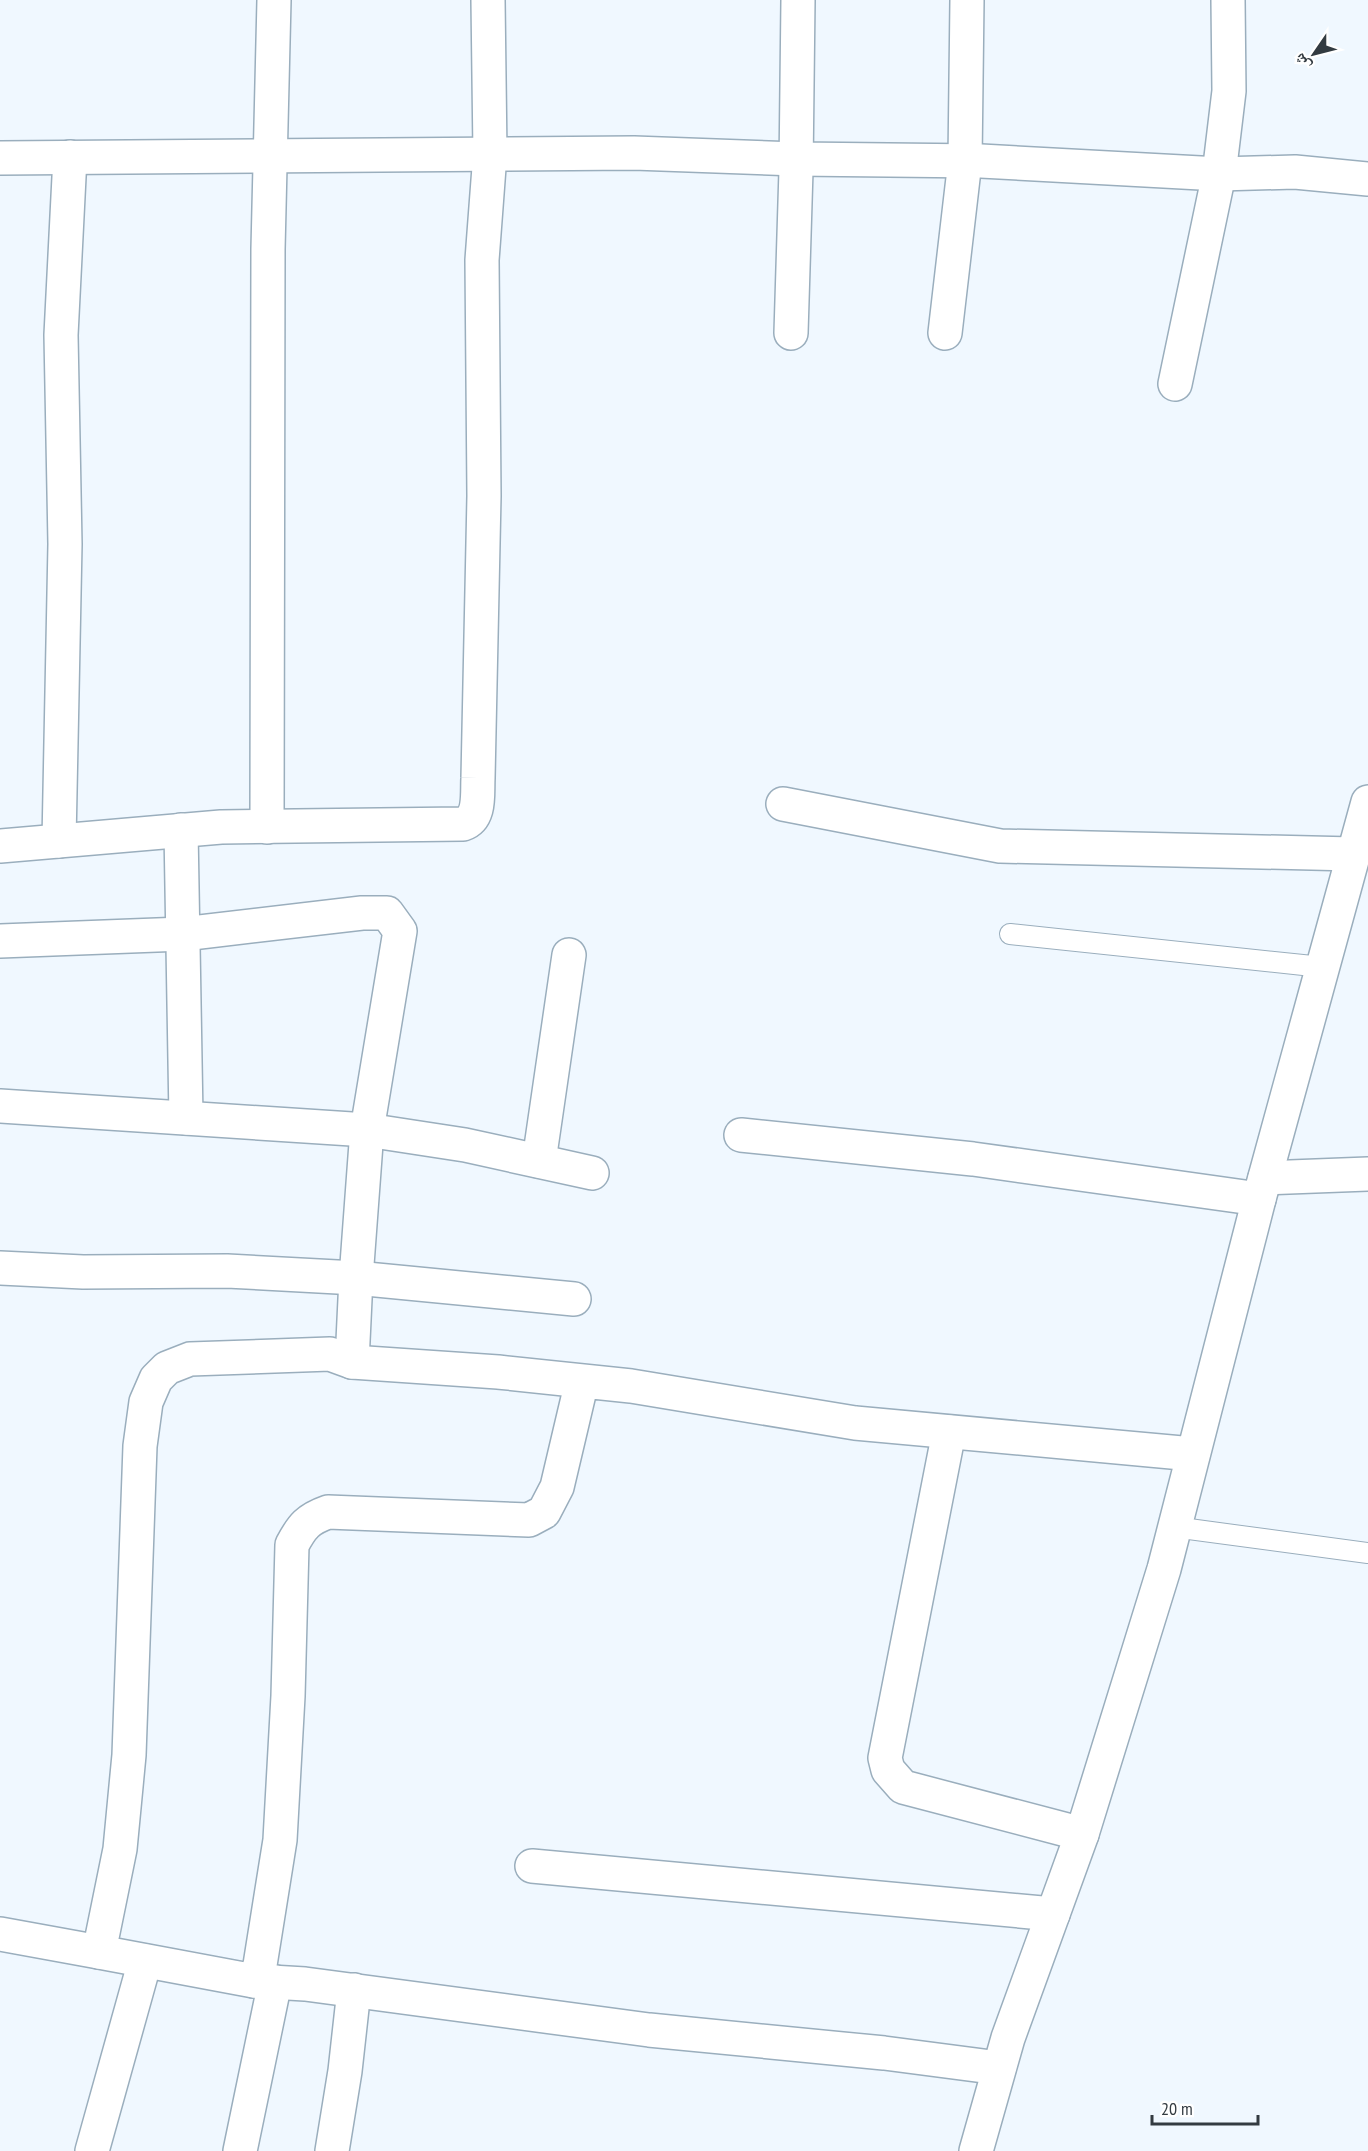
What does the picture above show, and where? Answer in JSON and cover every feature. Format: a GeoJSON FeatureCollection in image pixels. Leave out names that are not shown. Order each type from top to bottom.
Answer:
{"type":"FeatureCollection","features":[{"type":"Feature","properties":{"kind":"street"},"geometry":{"type":"LineString","coordinates":[[267,827],[268,249],[274,0]]}},
{"type":"Feature","properties":{"kind":"street"},"geometry":{"type":"LineString","coordinates":[[0,846],[221,827],[463,824],[473,819],[476,812],[484,496],[482,260],[490,154],[488,0]]}},
{"type":"Feature","properties":{"kind":"street"},"geometry":{"type":"LineString","coordinates":[[791,333],[798,0]]}},
{"type":"Feature","properties":{"kind":"street"},"geometry":{"type":"LineString","coordinates":[[945,333],[965,161],[967,0]]}},
{"type":"Feature","properties":{"kind":"street"},"geometry":{"type":"LineString","coordinates":[[1175,384],[1219,174],[1229,91],[1228,0]]}},
{"type":"Feature","properties":{"kind":"street"},"geometry":{"type":"LineString","coordinates":[[0,158],[634,153],[796,159],[965,161],[1219,174],[1295,172],[1368,179]]}},
{"type":"Feature","properties":{"kind":"street"},"geometry":{"type":"LineString","coordinates":[[59,841],[65,544],[61,335],[70,157]]}},
{"type":"Feature","properties":{"kind":"street"},"geometry":{"type":"LineString","coordinates":[[976,2151],[1008,2038],[1082,1834],[1164,1569],[1262,1188],[1368,802]]}},
{"type":"Feature","properties":{"kind":"street"},"geometry":{"type":"LineString","coordinates":[[783,804],[1000,846],[1353,854]]}},
{"type":"Feature","properties":{"kind":"street"},"geometry":{"type":"LineString","coordinates":[[181,830],[186,1119]]}},
{"type":"Feature","properties":{"kind":"street"},"geometry":{"type":"LineString","coordinates":[[0,940],[183,934],[387,913],[400,931],[368,1130],[352,1362]]}},
{"type":"Feature","properties":{"kind":"street"},"geometry":{"type":"LineString","coordinates":[[539,1161],[569,955]]}},
{"type":"Feature","properties":{"kind":"street"},"geometry":{"type":"LineString","coordinates":[[0,1106],[368,1130],[465,1145],[592,1173]]}},
{"type":"Feature","properties":{"kind":"street"},"geometry":{"type":"LineString","coordinates":[[741,1135],[1262,1188],[1368,1174]]}},
{"type":"Feature","properties":{"kind":"street"},"geometry":{"type":"LineString","coordinates":[[0,1268],[83,1272],[226,1271],[356,1278],[574,1299]]}},
{"type":"Feature","properties":{"kind":"street"},"geometry":{"type":"LineString","coordinates":[[99,1952],[120,1849],[129,1755],[140,1446],[146,1402],[156,1379],[167,1368],[190,1359],[330,1354],[352,1362],[498,1372],[631,1386],[855,1423],[1193,1454]]}},
{"type":"Feature","properties":{"kind":"street"},"geometry":{"type":"LineString","coordinates":[[240,2151],[264,1981],[260,1965],[280,1840],[288,1696],[292,1545],[300,1530],[312,1518],[328,1512],[529,1520],[544,1512],[557,1487],[582,1381]]}},
{"type":"Feature","properties":{"kind":"street"},"geometry":{"type":"LineString","coordinates":[[949,1432],[885,1758],[888,1770],[903,1787],[1082,1834]]}},
{"type":"Feature","properties":{"kind":"street"},"geometry":{"type":"LineString","coordinates":[[532,1866],[1053,1914]]}},
{"type":"Feature","properties":{"kind":"street"},"geometry":{"type":"LineString","coordinates":[[0,1934],[264,1981],[354,1990],[649,2030],[884,2053],[999,2068]]}},
{"type":"Feature","properties":{"kind":"street"},"geometry":{"type":"LineString","coordinates":[[92,2151],[145,1961]]}},
{"type":"Feature","properties":{"kind":"street"},"geometry":{"type":"LineString","coordinates":[[332,2151],[345,2071],[354,1990]]}},
{"type":"Feature","properties":{"kind":"lane"},"geometry":{"type":"LineString","coordinates":[[1010,933],[1322,967]]}},
{"type":"Feature","properties":{"kind":"lane"},"geometry":{"type":"LineString","coordinates":[[1174,1527],[1368,1553]]}}]}
